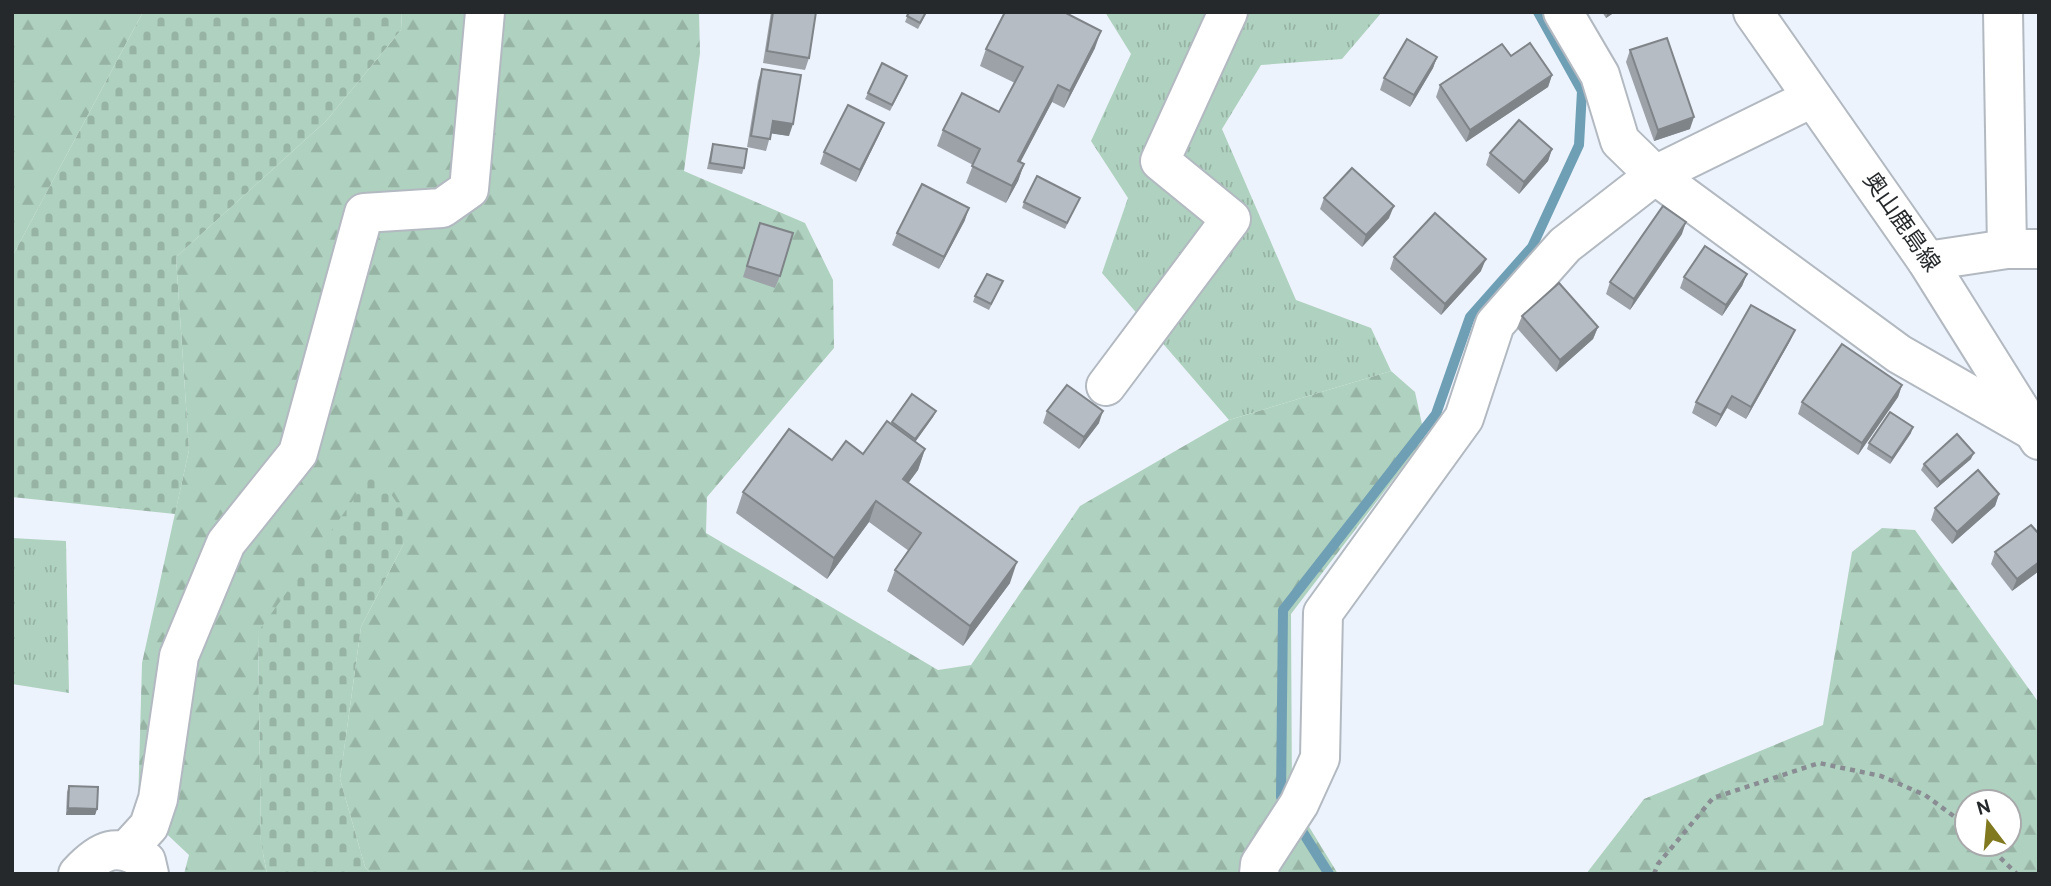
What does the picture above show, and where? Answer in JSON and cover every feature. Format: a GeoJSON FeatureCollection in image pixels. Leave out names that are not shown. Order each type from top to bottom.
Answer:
{"type":"FeatureCollection","features":[{"type":"Feature","properties":{"kind":"street"},"geometry":{"type":"LineString","coordinates":[[78,874],[109,850],[139,861],[158,799],[179,656],[226,543],[298,453],[364,213],[442,208],[469,190],[485,12]]}},
{"type":"Feature","properties":{"kind":"street"},"geometry":{"type":"LineString","coordinates":[[1106,386],[1231,219],[1160,162],[1228,12]]}},
{"type":"Feature","properties":{"kind":"street"},"geometry":{"type":"LineString","coordinates":[[1563,12],[1600,75],[1620,141],[1655,175],[1899,354],[2035,434]]}},
{"type":"Feature","properties":{"kind":"street","name":"奥山鹿島線"},"geometry":{"type":"LineString","coordinates":[[1753,12],[1927,261],[2035,434]]}},
{"type":"Feature","properties":{"kind":"street"},"geometry":{"type":"LineString","coordinates":[[1927,261],[2023,249],[2003,12]]}},
{"type":"Feature","properties":{"kind":"street"},"geometry":{"type":"LineString","coordinates":[[1259,874],[1259,864],[1291,814],[1320,758],[1323,613],[1464,418],[1495,324],[1565,245],[1655,175],[1812,98]]}},
{"type":"Feature","properties":{"kind":"path"},"geometry":{"type":"LineString","coordinates":[[1654,874],[1658,864],[1713,798],[1819,763],[1881,776],[1925,795],[1953,816]]}},
{"type":"Feature","properties":{"kind":"path"},"geometry":{"type":"LineString","coordinates":[[2000,858],[2017,874]]}},
{"type":"Feature","properties":{"kind":"green space"},"geometry":{"type":"Polygon","coordinates":[[[12,12],[143,12],[12,257],[12,12]]]}},
{"type":"Feature","properties":{"kind":"green space"},"geometry":{"type":"Polygon","coordinates":[[[143,12],[402,12],[401,30],[326,121],[176,257],[189,450],[175,514],[12,497],[12,257],[143,12]]]}},
{"type":"Feature","properties":{"kind":"green space"},"geometry":{"type":"Polygon","coordinates":[[[402,12],[699,12],[700,53],[684,171],[805,223],[833,280],[834,348],[707,497],[706,533],[938,670],[971,665],[1080,506],[1229,420],[1391,371],[1415,392],[1425,438],[1291,614],[1292,799],[1338,874],[371,874],[365,867],[340,779],[361,627],[404,543],[258,632],[261,843],[267,874],[184,874],[189,855],[138,807],[142,663],[189,450],[176,257],[326,121],[401,30],[402,12]]]}},
{"type":"Feature","properties":{"kind":"green space"},"geometry":{"type":"Polygon","coordinates":[[[1105,12],[1382,12],[1342,59],[1261,65],[1222,129],[1296,300],[1371,328],[1391,371],[1229,420],[1102,273],[1128,198],[1091,141],[1131,54],[1105,12]]]}},
{"type":"Feature","properties":{"kind":"green space"},"geometry":{"type":"Polygon","coordinates":[[[375,470],[403,512],[404,543],[361,627],[340,779],[365,867],[371,874],[267,874],[261,843],[258,632],[375,470]]]}},
{"type":"Feature","properties":{"kind":"green space"},"geometry":{"type":"Polygon","coordinates":[[[1882,528],[1915,530],[2039,703],[2039,874],[1586,874],[1644,799],[1823,725],[1852,552],[1882,528]]]}},
{"type":"Feature","properties":{"kind":"green space"},"geometry":{"type":"Polygon","coordinates":[[[12,538],[66,541],[69,693],[12,684],[12,538]]]}},
{"type":"Feature","properties":{"kind":"building"},"geometry":{"type":"Polygon","coordinates":[[[773,12],[816,12],[809,58],[767,51],[773,12]]]}},
{"type":"Feature","properties":{"kind":"building"},"geometry":{"type":"Polygon","coordinates":[[[909,12],[926,12],[920,23],[907,16],[909,12]]]}},
{"type":"Feature","properties":{"kind":"building"},"geometry":{"type":"Polygon","coordinates":[[[1005,12],[1064,12],[1101,31],[1070,91],[1058,85],[1018,161],[1024,164],[1012,186],[972,166],[980,149],[943,130],[962,93],[999,112],[1023,67],[986,49],[1005,12]]]}},
{"type":"Feature","properties":{"kind":"building"},"geometry":{"type":"Polygon","coordinates":[[[1667,38],[1694,117],[1658,130],[1630,50],[1667,38]]]}},
{"type":"Feature","properties":{"kind":"building"},"geometry":{"type":"Polygon","coordinates":[[[1407,39],[1437,57],[1414,95],[1384,78],[1407,39]]]}},
{"type":"Feature","properties":{"kind":"building"},"geometry":{"type":"Polygon","coordinates":[[[1530,43],[1552,75],[1470,130],[1440,85],[1502,44],[1511,56],[1530,43]]]}},
{"type":"Feature","properties":{"kind":"building"},"geometry":{"type":"Polygon","coordinates":[[[882,63],[907,76],[892,105],[868,93],[882,63]]]}},
{"type":"Feature","properties":{"kind":"building"},"geometry":{"type":"Polygon","coordinates":[[[762,69],[801,75],[793,124],[773,121],[770,139],[751,136],[762,69]]]}},
{"type":"Feature","properties":{"kind":"building"},"geometry":{"type":"Polygon","coordinates":[[[848,105],[884,123],[860,170],[824,152],[848,105]]]}},
{"type":"Feature","properties":{"kind":"building"},"geometry":{"type":"Polygon","coordinates":[[[1519,120],[1552,149],[1524,182],[1490,153],[1519,120]]]}},
{"type":"Feature","properties":{"kind":"building"},"geometry":{"type":"Polygon","coordinates":[[[713,144],[747,149],[744,168],[710,163],[713,144]]]}},
{"type":"Feature","properties":{"kind":"building"},"geometry":{"type":"Polygon","coordinates":[[[1352,168],[1394,206],[1366,235],[1324,198],[1352,168]]]}},
{"type":"Feature","properties":{"kind":"building"},"geometry":{"type":"Polygon","coordinates":[[[1037,176],[1080,198],[1067,223],[1024,202],[1037,176]]]}},
{"type":"Feature","properties":{"kind":"building"},"geometry":{"type":"Polygon","coordinates":[[[922,184],[969,208],[944,257],[897,233],[922,184]]]}},
{"type":"Feature","properties":{"kind":"building"},"geometry":{"type":"Polygon","coordinates":[[[1663,206],[1686,222],[1634,299],[1610,282],[1663,206]]]}},
{"type":"Feature","properties":{"kind":"building"},"geometry":{"type":"Polygon","coordinates":[[[1435,213],[1486,259],[1445,304],[1394,257],[1435,213]]]}},
{"type":"Feature","properties":{"kind":"building"},"geometry":{"type":"Polygon","coordinates":[[[760,223],[793,233],[780,276],[747,266],[760,223]]]}},
{"type":"Feature","properties":{"kind":"building"},"geometry":{"type":"Polygon","coordinates":[[[1705,246],[1747,274],[1726,305],[1684,277],[1705,246]]]}},
{"type":"Feature","properties":{"kind":"building"},"geometry":{"type":"Polygon","coordinates":[[[987,274],[1003,281],[991,304],[975,296],[987,274]]]}},
{"type":"Feature","properties":{"kind":"building"},"geometry":{"type":"Polygon","coordinates":[[[1559,283],[1598,327],[1560,360],[1522,316],[1559,283]]]}},
{"type":"Feature","properties":{"kind":"building"},"geometry":{"type":"Polygon","coordinates":[[[1751,305],[1795,330],[1751,407],[1732,396],[1721,415],[1696,402],[1751,305]]]}},
{"type":"Feature","properties":{"kind":"building"},"geometry":{"type":"Polygon","coordinates":[[[1842,344],[1902,385],[1862,443],[1802,402],[1842,344]]]}},
{"type":"Feature","properties":{"kind":"building"},"geometry":{"type":"Polygon","coordinates":[[[1067,385],[1103,411],[1084,437],[1047,411],[1067,385]]]}},
{"type":"Feature","properties":{"kind":"building"},"geometry":{"type":"Polygon","coordinates":[[[912,394],[936,411],[915,439],[892,422],[912,394]]]}},
{"type":"Feature","properties":{"kind":"building"},"geometry":{"type":"Polygon","coordinates":[[[1890,412],[1913,427],[1892,458],[1869,443],[1890,412]]]}},
{"type":"Feature","properties":{"kind":"building"},"geometry":{"type":"Polygon","coordinates":[[[887,421],[925,449],[903,479],[1017,562],[970,626],[895,570],[921,533],[876,501],[834,558],[743,492],[789,429],[832,460],[846,441],[863,454],[887,421]]]}},
{"type":"Feature","properties":{"kind":"building"},"geometry":{"type":"Polygon","coordinates":[[[1957,434],[1974,453],[1940,482],[1924,464],[1957,434]]]}},
{"type":"Feature","properties":{"kind":"building"},"geometry":{"type":"Polygon","coordinates":[[[1978,470],[1999,494],[1957,532],[1935,508],[1978,470]]]}},
{"type":"Feature","properties":{"kind":"building"},"geometry":{"type":"Polygon","coordinates":[[[2031,525],[2039,534],[2039,562],[2017,579],[1995,552],[2031,525]]]}},
{"type":"Feature","properties":{"kind":"building"},"geometry":{"type":"Polygon","coordinates":[[[69,786],[98,787],[97,809],[68,808],[69,786]]]}},
{"type":"Feature","properties":{"kind":"waterway"},"geometry":{"type":"LineString","coordinates":[[1287,806],[1281,797],[1283,610],[1436,414],[1470,317],[1532,247],[1579,145],[1582,91],[1538,12]]}},
{"type":"Feature","properties":{"kind":"waterway"},"geometry":{"type":"LineString","coordinates":[[1297,823],[1329,874]]}}]}
